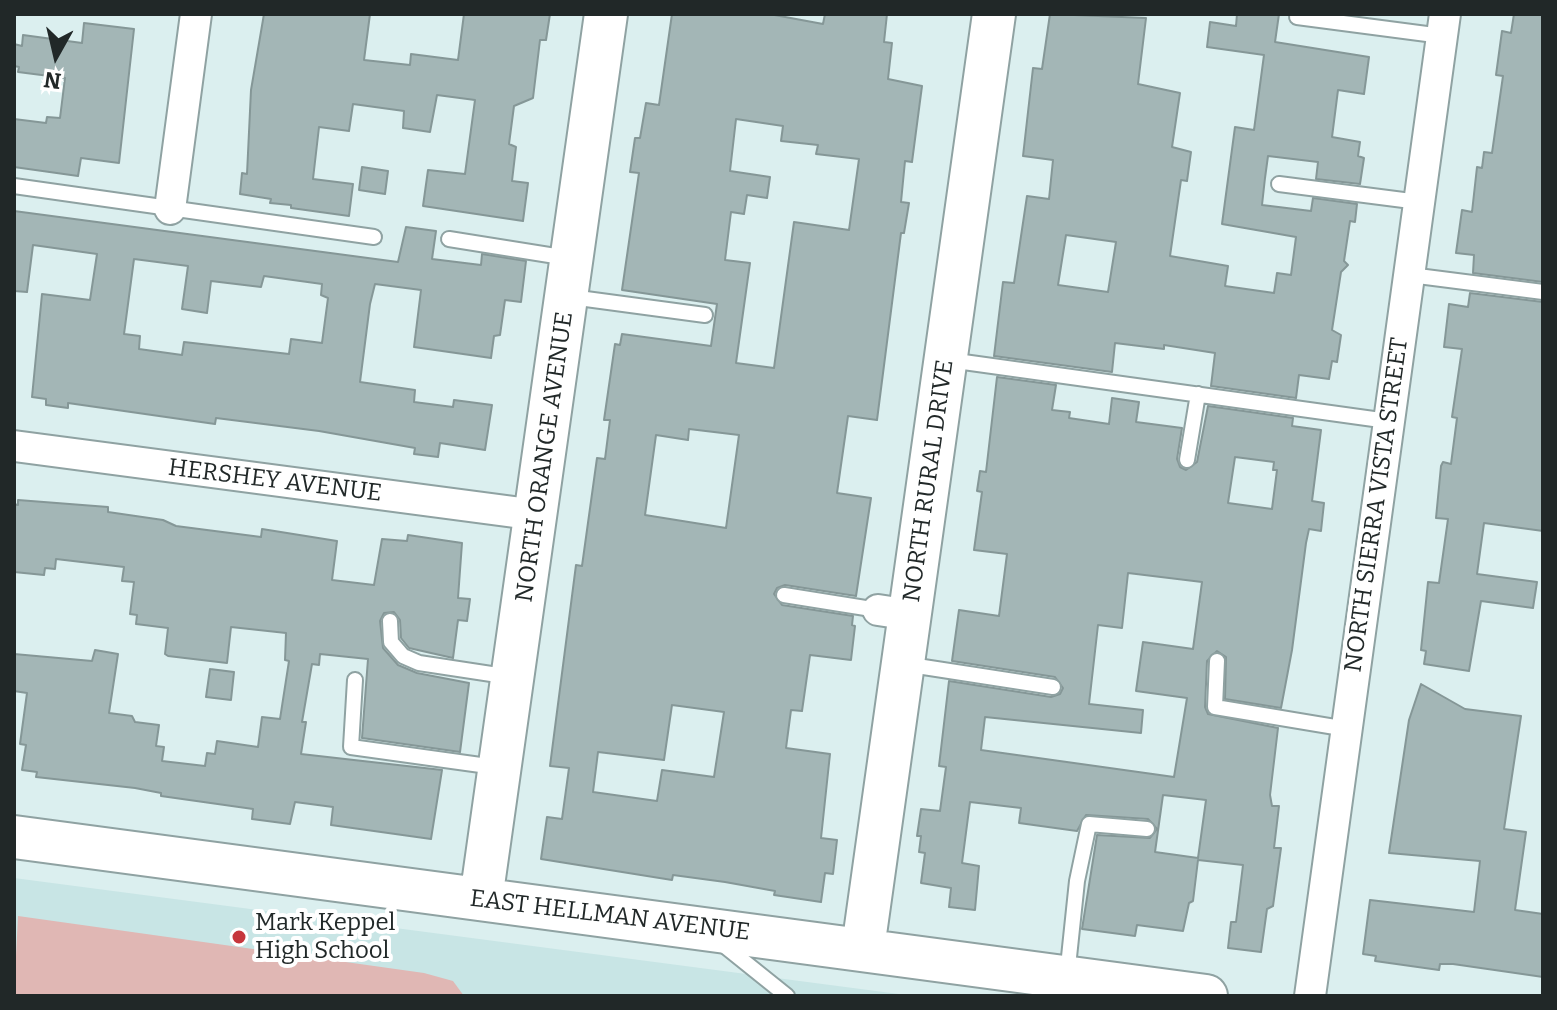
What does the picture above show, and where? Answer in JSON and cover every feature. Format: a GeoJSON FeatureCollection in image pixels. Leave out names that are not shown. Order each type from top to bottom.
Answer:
{"type":"FeatureCollection","features":[{"type":"Feature","properties":{"kind":"street"},"geometry":{"type":"LineString","coordinates":[[170,209],[196,14]]}},
{"type":"Feature","properties":{"kind":"street","name":"NORTH ORANGE AVENUE"},"geometry":{"type":"LineString","coordinates":[[481,899],[515,677],[606,14]]}},
{"type":"Feature","properties":{"kind":"street","name":"NORTH RURAL DRIVE"},"geometry":{"type":"LineString","coordinates":[[863,948],[904,664],[894,612],[946,359],[994,14]]}},
{"type":"Feature","properties":{"kind":"street","name":"NORTH SIERRA VISTA STREET"},"geometry":{"type":"LineString","coordinates":[[1310,996],[1443,25]]}},
{"type":"Feature","properties":{"kind":"street","name":"HERSHEY AVENUE"},"geometry":{"type":"LineString","coordinates":[[14,446],[537,515]]}},
{"type":"Feature","properties":{"kind":"street","name":"EAST HELLMAN AVENUE"},"geometry":{"type":"LineString","coordinates":[[14,837],[1206,996]]}},
{"type":"Feature","properties":{"kind":"lane"},"geometry":{"type":"LineString","coordinates":[[1297,17],[1443,25]]}},
{"type":"Feature","properties":{"kind":"lane"},"geometry":{"type":"LineString","coordinates":[[1279,184],[1419,202]]}},
{"type":"Feature","properties":{"kind":"lane"},"geometry":{"type":"LineString","coordinates":[[14,186],[374,237]]}},
{"type":"Feature","properties":{"kind":"lane"},"geometry":{"type":"LineString","coordinates":[[449,239],[570,278],[705,315]]}},
{"type":"Feature","properties":{"kind":"lane"},"geometry":{"type":"LineString","coordinates":[[1410,275],[1543,292]]}},
{"type":"Feature","properties":{"kind":"lane"},"geometry":{"type":"LineString","coordinates":[[946,359],[1388,421]]}},
{"type":"Feature","properties":{"kind":"lane"},"geometry":{"type":"LineString","coordinates":[[1187,460],[1198,394]]}},
{"type":"Feature","properties":{"kind":"lane"},"geometry":{"type":"LineString","coordinates":[[784,595],[894,612]]}},
{"type":"Feature","properties":{"kind":"lane"},"geometry":{"type":"LineString","coordinates":[[390,621],[391,642],[403,656],[419,663],[515,677]]}},
{"type":"Feature","properties":{"kind":"lane"},"geometry":{"type":"LineString","coordinates":[[1217,661],[1215,707],[1347,729]]}},
{"type":"Feature","properties":{"kind":"lane"},"geometry":{"type":"LineString","coordinates":[[904,664],[1053,687]]}},
{"type":"Feature","properties":{"kind":"lane"},"geometry":{"type":"LineString","coordinates":[[355,680],[351,747],[500,768]]}},
{"type":"Feature","properties":{"kind":"lane"},"geometry":{"type":"LineString","coordinates":[[1067,976],[1077,881],[1089,824],[1147,829]]}},
{"type":"Feature","properties":{"kind":"lane"},"geometry":{"type":"LineString","coordinates":[[703,927],[787,996]]}},
{"type":"Feature","properties":{"kind":"shaded area","name":"Mark Keppel High School"},"geometry":{"type":"Polygon","coordinates":[[[14,878],[914,996],[14,996],[14,878]]]}},
{"type":"Feature","properties":{"kind":"shaded area"},"geometry":{"type":"Polygon","coordinates":[[[18,916],[424,973],[453,981],[464,996],[14,996],[18,916]]]}},
{"type":"Feature","properties":{"kind":"building"},"geometry":{"type":"Polygon","coordinates":[[[264,14],[370,14],[364,60],[410,65],[411,54],[458,60],[464,14],[550,14],[546,40],[540,40],[533,98],[514,106],[509,144],[516,147],[512,181],[528,183],[523,221],[423,206],[428,170],[465,174],[475,100],[437,95],[430,132],[403,128],[404,111],[353,104],[349,131],[319,127],[313,179],[353,184],[349,216],[291,208],[291,205],[270,203],[271,199],[240,194],[242,173],[247,174],[251,90],[264,14]]]}},
{"type":"Feature","properties":{"kind":"building"},"geometry":{"type":"Polygon","coordinates":[[[672,14],[769,14],[823,24],[825,14],[887,14],[884,42],[892,43],[888,79],[922,86],[912,162],[905,161],[901,202],[909,203],[904,233],[901,233],[877,420],[848,416],[837,493],[871,498],[856,596],[785,585],[777,588],[774,594],[782,605],[853,616],[852,625],[855,626],[851,660],[810,655],[802,711],[791,710],[786,748],[830,754],[821,838],[837,840],[833,874],[825,873],[821,902],[774,895],[775,891],[725,882],[673,875],[672,880],[541,859],[547,817],[562,819],[569,768],[550,766],[576,565],[582,566],[597,458],[605,459],[610,420],[604,420],[615,344],[620,345],[622,334],[711,346],[717,304],[622,290],[639,173],[630,172],[635,138],[640,138],[646,103],[659,105],[672,14]],[[736,119],[730,171],[770,177],[767,198],[747,195],[744,214],[731,212],[725,260],[750,263],[736,363],[774,368],[794,222],[849,230],[859,159],[816,154],[818,145],[781,141],[783,126],[736,119]],[[689,429],[688,440],[656,435],[645,515],[726,528],[739,435],[689,429]],[[672,705],[664,760],[598,752],[593,792],[657,801],[662,770],[714,777],[724,712],[672,705]]]}},
{"type":"Feature","properties":{"kind":"building"},"geometry":{"type":"Polygon","coordinates":[[[1050,14],[1146,18],[1138,84],[1180,93],[1172,147],[1191,152],[1187,181],[1181,180],[1170,256],[1228,266],[1225,286],[1274,293],[1277,273],[1291,275],[1296,237],[1222,224],[1235,127],[1254,130],[1264,55],[1207,47],[1210,22],[1236,26],[1237,14],[1279,14],[1275,42],[1369,57],[1364,94],[1338,90],[1332,137],[1360,142],[1358,156],[1364,158],[1360,184],[1316,179],[1318,162],[1268,156],[1265,178],[1262,205],[1311,211],[1313,198],[1357,204],[1355,222],[1350,221],[1344,261],[1348,265],[1341,272],[1332,330],[1341,335],[1337,362],[1332,361],[1329,379],[1299,375],[1296,398],[1211,386],[1215,353],[1164,345],[1164,349],[1115,343],[1112,372],[994,356],[1003,282],[1014,283],[1027,196],[1049,199],[1053,160],[1023,156],[1033,68],[1042,69],[1050,14]],[[1066,235],[1058,285],[1108,292],[1116,242],[1066,235]]]}},
{"type":"Feature","properties":{"kind":"building"},"geometry":{"type":"Polygon","coordinates":[[[1514,14],[1543,14],[1543,282],[1473,273],[1474,255],[1456,253],[1462,210],[1472,212],[1477,167],[1482,168],[1484,152],[1492,153],[1503,76],[1496,75],[1502,31],[1511,33],[1514,14]]]}},
{"type":"Feature","properties":{"kind":"building"},"geometry":{"type":"Polygon","coordinates":[[[84,23],[134,29],[119,163],[81,158],[78,176],[14,167],[14,119],[46,123],[47,117],[60,118],[65,78],[18,72],[19,67],[14,66],[14,44],[22,46],[23,35],[82,43],[84,23]]]}},
{"type":"Feature","properties":{"kind":"building"},"geometry":{"type":"Polygon","coordinates":[[[362,167],[388,171],[385,194],[359,190],[362,167]]]}},
{"type":"Feature","properties":{"kind":"building"},"geometry":{"type":"Polygon","coordinates":[[[14,211],[398,262],[406,227],[436,231],[432,259],[481,265],[482,254],[526,261],[521,302],[505,300],[500,335],[494,336],[491,358],[414,347],[421,290],[375,284],[360,382],[415,390],[414,402],[453,407],[454,400],[492,405],[485,450],[440,443],[438,457],[414,454],[415,448],[319,431],[216,418],[215,424],[68,403],[68,408],[46,405],[46,399],[32,397],[42,294],[90,300],[97,254],[33,245],[27,292],[14,291],[14,211]],[[134,259],[124,334],[140,336],[139,349],[182,355],[184,342],[289,354],[291,339],[322,343],[328,298],[321,295],[322,284],[264,276],[261,287],[211,281],[207,313],[182,309],[188,266],[134,259]]]}},
{"type":"Feature","properties":{"kind":"building"},"geometry":{"type":"Polygon","coordinates":[[[1470,293],[1543,302],[1543,531],[1484,523],[1477,574],[1537,582],[1533,608],[1481,601],[1469,671],[1424,664],[1426,651],[1421,650],[1428,582],[1439,583],[1448,519],[1436,518],[1441,466],[1443,462],[1451,464],[1457,418],[1452,417],[1462,349],[1444,347],[1449,304],[1468,307],[1470,293]]]}},
{"type":"Feature","properties":{"kind":"building"},"geometry":{"type":"Polygon","coordinates":[[[997,377],[1056,385],[1052,410],[1070,412],[1069,418],[1109,424],[1112,398],[1139,402],[1136,422],[1182,428],[1177,459],[1180,467],[1186,470],[1197,462],[1208,406],[1293,418],[1292,426],[1321,430],[1312,501],[1324,503],[1321,531],[1309,529],[1281,708],[1225,699],[1226,657],[1217,651],[1207,661],[1205,707],[1208,714],[1278,728],[1270,795],[1272,806],[1279,806],[1274,848],[1281,848],[1273,906],[1267,909],[1261,952],[1228,948],[1231,922],[1236,922],[1243,865],[1198,860],[1193,901],[1189,903],[1183,931],[1137,925],[1135,936],[1082,929],[1097,835],[1150,838],[1157,829],[1148,819],[1086,815],[1077,831],[1019,823],[1021,808],[970,802],[962,863],[979,866],[975,910],[949,907],[951,888],[921,883],[925,853],[919,852],[921,836],[917,836],[921,809],[940,811],[946,767],[939,766],[949,681],[1051,697],[1060,694],[1063,688],[1055,677],[952,661],[959,610],[999,616],[1007,554],[974,550],[982,492],[977,491],[980,471],[986,472],[997,377]],[[1235,457],[1228,503],[1272,509],[1277,470],[1273,470],[1274,462],[1235,457]],[[1128,573],[1122,628],[1098,625],[1089,704],[1143,710],[1141,733],[985,717],[981,750],[1174,777],[1187,698],[1136,691],[1143,642],[1193,649],[1202,582],[1128,573]],[[1163,795],[1155,852],[1198,858],[1206,800],[1163,795]]]}},
{"type":"Feature","properties":{"kind":"building"},"geometry":{"type":"Polygon","coordinates":[[[18,500],[108,507],[108,512],[163,520],[176,526],[261,537],[262,529],[337,541],[332,580],[374,585],[382,539],[407,541],[408,535],[462,543],[458,598],[470,599],[467,621],[458,620],[453,658],[409,648],[401,638],[400,620],[394,612],[384,613],[380,621],[383,648],[398,665],[417,673],[469,683],[460,752],[362,738],[368,659],[320,654],[319,665],[312,664],[302,722],[306,722],[301,754],[442,770],[431,839],[331,825],[333,807],[295,802],[290,824],[252,819],[253,809],[161,796],[161,793],[135,788],[36,777],[37,772],[22,770],[26,745],[20,744],[27,693],[14,691],[14,654],[92,661],[95,650],[118,654],[109,713],[132,716],[135,722],[159,725],[156,746],[164,747],[162,761],[205,766],[207,753],[215,754],[217,741],[258,747],[262,717],[280,719],[289,661],[285,660],[286,633],[231,627],[227,663],[168,656],[165,654],[168,628],[136,624],[137,615],[130,614],[134,582],[122,581],[124,567],[56,559],[55,569],[45,568],[44,575],[14,572],[14,504],[18,505],[18,500]]]}},
{"type":"Feature","properties":{"kind":"building"},"geometry":{"type":"Polygon","coordinates":[[[210,669],[234,672],[231,700],[206,697],[210,669]]]}},
{"type":"Feature","properties":{"kind":"building"},"geometry":{"type":"Polygon","coordinates":[[[1421,684],[1465,709],[1521,716],[1504,829],[1526,832],[1515,910],[1543,914],[1543,977],[1453,964],[1440,964],[1439,970],[1375,961],[1376,956],[1363,954],[1370,900],[1474,912],[1480,861],[1389,853],[1409,720],[1421,684]]]}},
{"type":"Feature","properties":{"kind":"place","name":"Mark Keppel High School"},"geometry":{"type":"Point","coordinates":[239,937]}}]}
